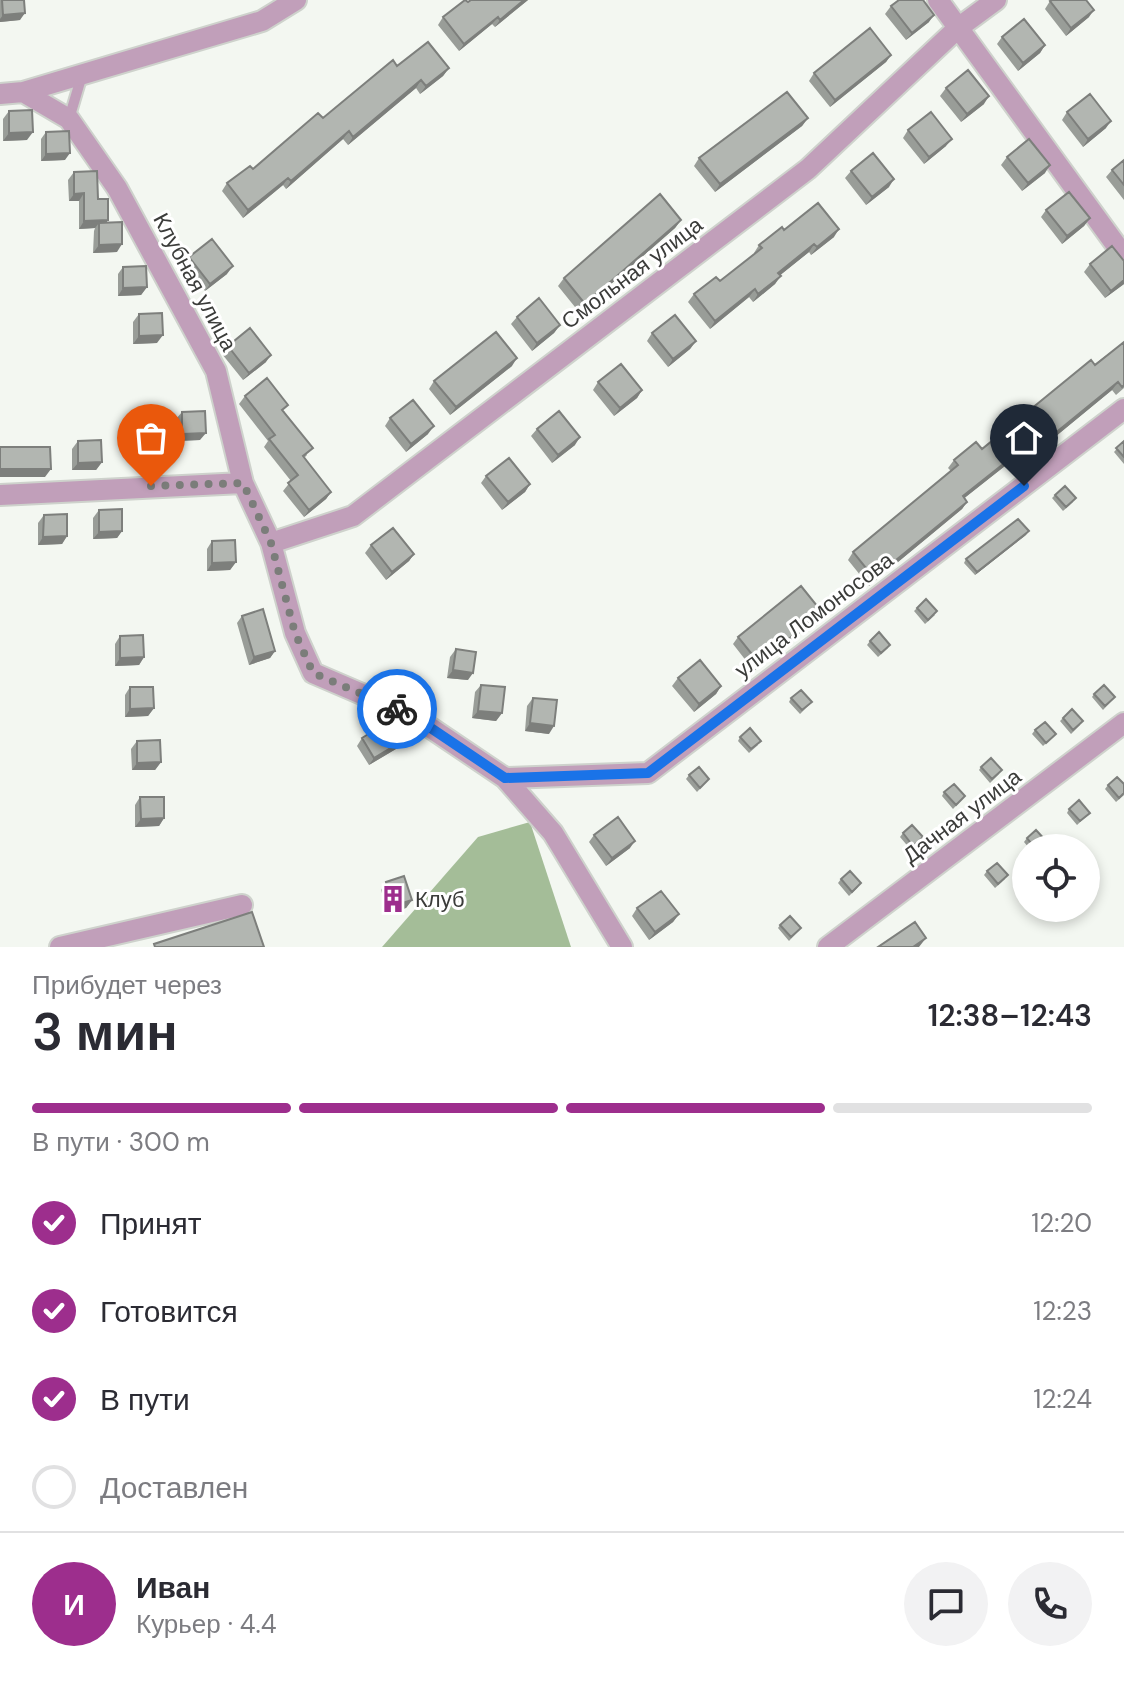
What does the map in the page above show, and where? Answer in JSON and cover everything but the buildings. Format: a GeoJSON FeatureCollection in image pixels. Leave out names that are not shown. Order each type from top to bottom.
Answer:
{"type":"FeatureCollection","features":[{"type":"Feature","properties":{"kind":"street"},"geometry":{"type":"LineString","coordinates":[[0,94],[23,92],[262,21],[296,0]]}},
{"type":"Feature","properties":{"kind":"street"},"geometry":{"type":"LineString","coordinates":[[938,0],[1124,256]]}},
{"type":"Feature","properties":{"kind":"street","name":"Смольная улица"},"geometry":{"type":"LineString","coordinates":[[271,543],[353,516],[808,169],[958,28],[996,0]]}},
{"type":"Feature","properties":{"kind":"street","name":"Клубная улица"},"geometry":{"type":"LineString","coordinates":[[23,92],[69,119],[117,188],[216,371],[243,483],[271,543],[295,633],[313,673],[413,716],[505,778],[553,833],[622,947]]}},
{"type":"Feature","properties":{"kind":"street","name":"улица Ломоносова"},"geometry":{"type":"LineString","coordinates":[[505,778],[648,773],[1124,409]]}},
{"type":"Feature","properties":{"kind":"street"},"geometry":{"type":"LineString","coordinates":[[0,495],[243,483]]}},
{"type":"Feature","properties":{"kind":"street","name":"Дачная улица"},"geometry":{"type":"LineString","coordinates":[[828,947],[1124,723]]}},
{"type":"Feature","properties":{"kind":"street"},"geometry":{"type":"LineString","coordinates":[[60,947],[242,905]]}},
{"type":"Feature","properties":{"kind":"lane"},"geometry":{"type":"LineString","coordinates":[[69,119],[82,75]]}},
{"type":"Feature","properties":{"kind":"green space"},"geometry":{"type":"Polygon","coordinates":[[[530,822],[571,947],[382,947],[478,837],[530,822]]]}},
{"type":"Feature","properties":{"kind":"way so far"},"geometry":{"type":"LineString","coordinates":[[151,486],[243,483],[271,543],[295,633],[313,673],[397,709]]}},
{"type":"Feature","properties":{"kind":"place","name":"Клуб"},"geometry":{"type":"Point","coordinates":[393,899]}},
{"type":"Feature","properties":{"kind":"route"},"geometry":{"type":"LineString","coordinates":[[397,709],[413,716],[505,778],[648,773],[1024,486]]}}]}
